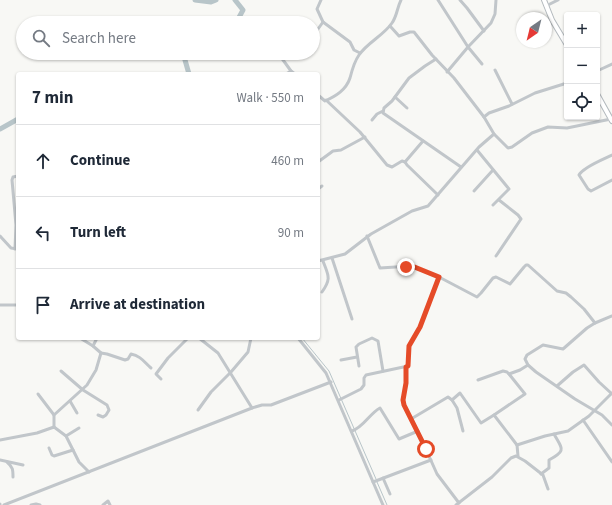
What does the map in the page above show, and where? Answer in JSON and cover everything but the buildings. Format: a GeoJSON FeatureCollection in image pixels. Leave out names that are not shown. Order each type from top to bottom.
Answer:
{"type":"FeatureCollection","features":[{"type":"Feature","properties":{"kind":"street"},"geometry":{"type":"LineString","coordinates":[[321,0],[318,9],[323,22],[350,42],[354,50],[360,53]]}},
{"type":"Feature","properties":{"kind":"street"},"geometry":{"type":"LineString","coordinates":[[326,100],[346,86],[354,63],[360,53],[390,26],[395,19],[401,0]]}},
{"type":"Feature","properties":{"kind":"street"},"geometry":{"type":"LineString","coordinates":[[438,0],[468,47],[482,64]]}},
{"type":"Feature","properties":{"kind":"street"},"geometry":{"type":"LineString","coordinates":[[460,0],[484,31]]}},
{"type":"Feature","properties":{"kind":"street"},"geometry":{"type":"LineString","coordinates":[[447,72],[484,31],[494,17],[496,0]]}},
{"type":"Feature","properties":{"kind":"street"},"geometry":{"type":"LineString","coordinates":[[544,0],[552,20],[564,40]]}},
{"type":"Feature","properties":{"kind":"street"},"geometry":{"type":"LineString","coordinates":[[546,6],[558,0]]}},
{"type":"Feature","properties":{"kind":"street"},"geometry":{"type":"LineString","coordinates":[[320,26],[323,22]]}},
{"type":"Feature","properties":{"kind":"street"},"geometry":{"type":"LineString","coordinates":[[390,26],[399,36],[414,32],[447,72],[454,78],[484,117],[494,134],[508,148],[512,148],[532,132],[548,127],[566,128],[612,120],[600,99]]}},
{"type":"Feature","properties":{"kind":"street"},"geometry":{"type":"LineString","coordinates":[[372,120],[395,97],[412,76],[436,59]]}},
{"type":"Feature","properties":{"kind":"street"},"geometry":{"type":"LineString","coordinates":[[283,60],[291,71]]}},
{"type":"Feature","properties":{"kind":"street"},"geometry":{"type":"LineString","coordinates":[[600,70],[612,64]]}},
{"type":"Feature","properties":{"kind":"street"},"geometry":{"type":"LineString","coordinates":[[495,70],[512,104]]}},
{"type":"Feature","properties":{"kind":"street"},"geometry":{"type":"LineString","coordinates":[[484,117],[489,113],[535,93],[564,84]]}},
{"type":"Feature","properties":{"kind":"street"},"geometry":{"type":"LineString","coordinates":[[320,97],[323,100],[326,100],[366,138],[388,166],[392,167],[402,161],[405,162],[423,141]]}},
{"type":"Feature","properties":{"kind":"street"},"geometry":{"type":"LineString","coordinates":[[395,97],[407,108]]}},
{"type":"Feature","properties":{"kind":"street"},"geometry":{"type":"LineString","coordinates":[[383,110],[384,114],[462,167]]}},
{"type":"Feature","properties":{"kind":"street"},"geometry":{"type":"LineString","coordinates":[[322,292],[329,280],[323,261],[345,254],[367,236],[412,211],[428,206],[477,150],[494,134]]}},
{"type":"Feature","properties":{"kind":"street"},"geometry":{"type":"LineString","coordinates":[[320,161],[333,151],[341,150],[366,138]]}},
{"type":"Feature","properties":{"kind":"street"},"geometry":{"type":"LineString","coordinates":[[477,150],[509,189],[493,205]]}},
{"type":"Feature","properties":{"kind":"street"},"geometry":{"type":"LineString","coordinates":[[612,155],[581,172],[579,175],[591,191],[612,180]]}},
{"type":"Feature","properties":{"kind":"street"},"geometry":{"type":"LineString","coordinates":[[405,162],[438,196]]}},
{"type":"Feature","properties":{"kind":"street"},"geometry":{"type":"LineString","coordinates":[[474,191],[493,170]]}},
{"type":"Feature","properties":{"kind":"street"},"geometry":{"type":"LineString","coordinates":[[0,236],[8,245],[16,249],[16,226],[12,180],[16,176]]}},
{"type":"Feature","properties":{"kind":"street"},"geometry":{"type":"LineString","coordinates":[[496,256],[521,219],[499,200]]}},
{"type":"Feature","properties":{"kind":"street"},"geometry":{"type":"LineString","coordinates":[[367,236],[380,268],[402,268],[409,266],[439,277],[477,297],[482,293],[493,278],[496,277],[510,284],[526,265],[557,291],[566,293],[571,297],[584,309],[595,323]]}},
{"type":"Feature","properties":{"kind":"street"},"geometry":{"type":"LineString","coordinates":[[332,258],[352,319]]}},
{"type":"Feature","properties":{"kind":"street"},"geometry":{"type":"LineString","coordinates":[[439,277],[420,327],[409,346],[403,402],[437,474],[457,504],[496,474],[509,459],[518,456]]}},
{"type":"Feature","properties":{"kind":"street"},"geometry":{"type":"LineString","coordinates":[[0,306],[16,305]]}},
{"type":"Feature","properties":{"kind":"street"},"geometry":{"type":"LineString","coordinates":[[612,316],[595,323],[563,349],[542,345],[526,357],[528,365],[575,399],[604,416],[612,425]]}},
{"type":"Feature","properties":{"kind":"street"},"geometry":{"type":"LineString","coordinates":[[359,366],[356,348],[358,345],[370,338],[377,339],[383,371]]}},
{"type":"Feature","properties":{"kind":"street"},"geometry":{"type":"LineString","coordinates":[[83,340],[101,353],[125,360],[128,359],[131,354],[134,355],[144,360],[151,368]]}},
{"type":"Feature","properties":{"kind":"street"},"geometry":{"type":"LineString","coordinates":[[93,346],[96,340]]}},
{"type":"Feature","properties":{"kind":"street"},"geometry":{"type":"LineString","coordinates":[[161,378],[156,374],[168,358],[186,340]]}},
{"type":"Feature","properties":{"kind":"street"},"geometry":{"type":"LineString","coordinates":[[202,340],[218,353],[252,408]]}},
{"type":"Feature","properties":{"kind":"street"},"geometry":{"type":"LineString","coordinates":[[198,410],[211,392],[248,352],[251,340]]}},
{"type":"Feature","properties":{"kind":"street"},"geometry":{"type":"LineString","coordinates":[[300,340],[324,369],[331,382],[383,505]]}},
{"type":"Feature","properties":{"kind":"street"},"geometry":{"type":"LineString","coordinates":[[54,415],[83,390],[96,370],[101,353]]}},
{"type":"Feature","properties":{"kind":"street"},"geometry":{"type":"LineString","coordinates":[[341,360],[358,356]]}},
{"type":"Feature","properties":{"kind":"street"},"geometry":{"type":"LineString","coordinates":[[509,374],[528,365]]}},
{"type":"Feature","properties":{"kind":"street"},"geometry":{"type":"LineString","coordinates":[[517,445],[568,431],[583,420],[612,393],[599,382],[584,365],[573,372],[558,386]]}},
{"type":"Feature","properties":{"kind":"street"},"geometry":{"type":"LineString","coordinates":[[339,400],[361,389],[364,385],[364,378],[366,375],[406,367]]}},
{"type":"Feature","properties":{"kind":"street"},"geometry":{"type":"LineString","coordinates":[[61,371],[83,390],[109,408],[105,416],[98,415]]}},
{"type":"Feature","properties":{"kind":"street"},"geometry":{"type":"LineString","coordinates":[[452,400],[460,393],[481,422],[525,394],[507,372],[503,371],[478,380]]}},
{"type":"Feature","properties":{"kind":"street"},"geometry":{"type":"LineString","coordinates":[[4,505],[252,408],[262,405],[271,405],[331,382]]}},
{"type":"Feature","properties":{"kind":"street"},"geometry":{"type":"LineString","coordinates":[[38,394],[54,415],[54,427]]}},
{"type":"Feature","properties":{"kind":"street"},"geometry":{"type":"LineString","coordinates":[[411,419],[447,397],[452,400],[458,412],[463,431]]}},
{"type":"Feature","properties":{"kind":"street"},"geometry":{"type":"LineString","coordinates":[[70,402],[77,413]]}},
{"type":"Feature","properties":{"kind":"street"},"geometry":{"type":"LineString","coordinates":[[353,431],[358,429],[380,408],[399,439],[418,431]]}},
{"type":"Feature","properties":{"kind":"street"},"geometry":{"type":"LineString","coordinates":[[494,415],[517,445],[518,456],[541,474],[545,479],[548,489]]}},
{"type":"Feature","properties":{"kind":"street"},"geometry":{"type":"LineString","coordinates":[[583,420],[612,462]]}},
{"type":"Feature","properties":{"kind":"street"},"geometry":{"type":"LineString","coordinates":[[54,427],[66,436],[79,462],[89,472]]}},
{"type":"Feature","properties":{"kind":"street"},"geometry":{"type":"LineString","coordinates":[[0,440],[40,432],[54,427]]}},
{"type":"Feature","properties":{"kind":"street"},"geometry":{"type":"LineString","coordinates":[[66,436],[79,428]]}},
{"type":"Feature","properties":{"kind":"street"},"geometry":{"type":"LineString","coordinates":[[541,474],[549,468],[549,460],[559,455],[561,451],[554,434]]}},
{"type":"Feature","properties":{"kind":"street"},"geometry":{"type":"LineString","coordinates":[[49,448],[54,456],[73,450]]}},
{"type":"Feature","properties":{"kind":"street"},"geometry":{"type":"LineString","coordinates":[[0,460],[24,465]]}},
{"type":"Feature","properties":{"kind":"street"},"geometry":{"type":"LineString","coordinates":[[374,482],[431,460]]}},
{"type":"Feature","properties":{"kind":"street"},"geometry":{"type":"LineString","coordinates":[[6,461],[13,470],[13,477]]}},
{"type":"Feature","properties":{"kind":"street"},"geometry":{"type":"LineString","coordinates":[[381,479],[390,494]]}},
{"type":"Feature","properties":{"kind":"street"},"geometry":{"type":"LineString","coordinates":[[103,505],[108,501],[110,505]]}},
{"type":"Feature","properties":{"kind":"street"},"geometry":{"type":"LineString","coordinates":[[31,505],[40,505]]}},
{"type":"Feature","properties":{"kind":"waterway"},"geometry":{"type":"LineString","coordinates":[[195,0],[211,2],[216,0]]}},
{"type":"Feature","properties":{"kind":"waterway"},"geometry":{"type":"LineString","coordinates":[[235,0],[243,10],[240,16]]}},
{"type":"Feature","properties":{"kind":"waterway"},"geometry":{"type":"LineString","coordinates":[[185,60],[188,72]]}},
{"type":"Feature","properties":{"kind":"waterway"},"geometry":{"type":"LineString","coordinates":[[0,129],[16,120]]}},
{"type":"Feature","properties":{"kind":"waterway"},"geometry":{"type":"LineString","coordinates":[[304,340],[329,371],[376,479]]}},
{"type":"Feature","properties":{"kind":"waterway"},"geometry":{"type":"LineString","coordinates":[[377,482],[387,505]]}},
{"type":"Feature","properties":{"kind":"route"},"geometry":{"type":"LineString","coordinates":[[406,267],[412,266],[439,277],[420,327],[409,346],[408,366],[406,367],[406,383],[403,400],[404,405],[426,449]]}}]}
